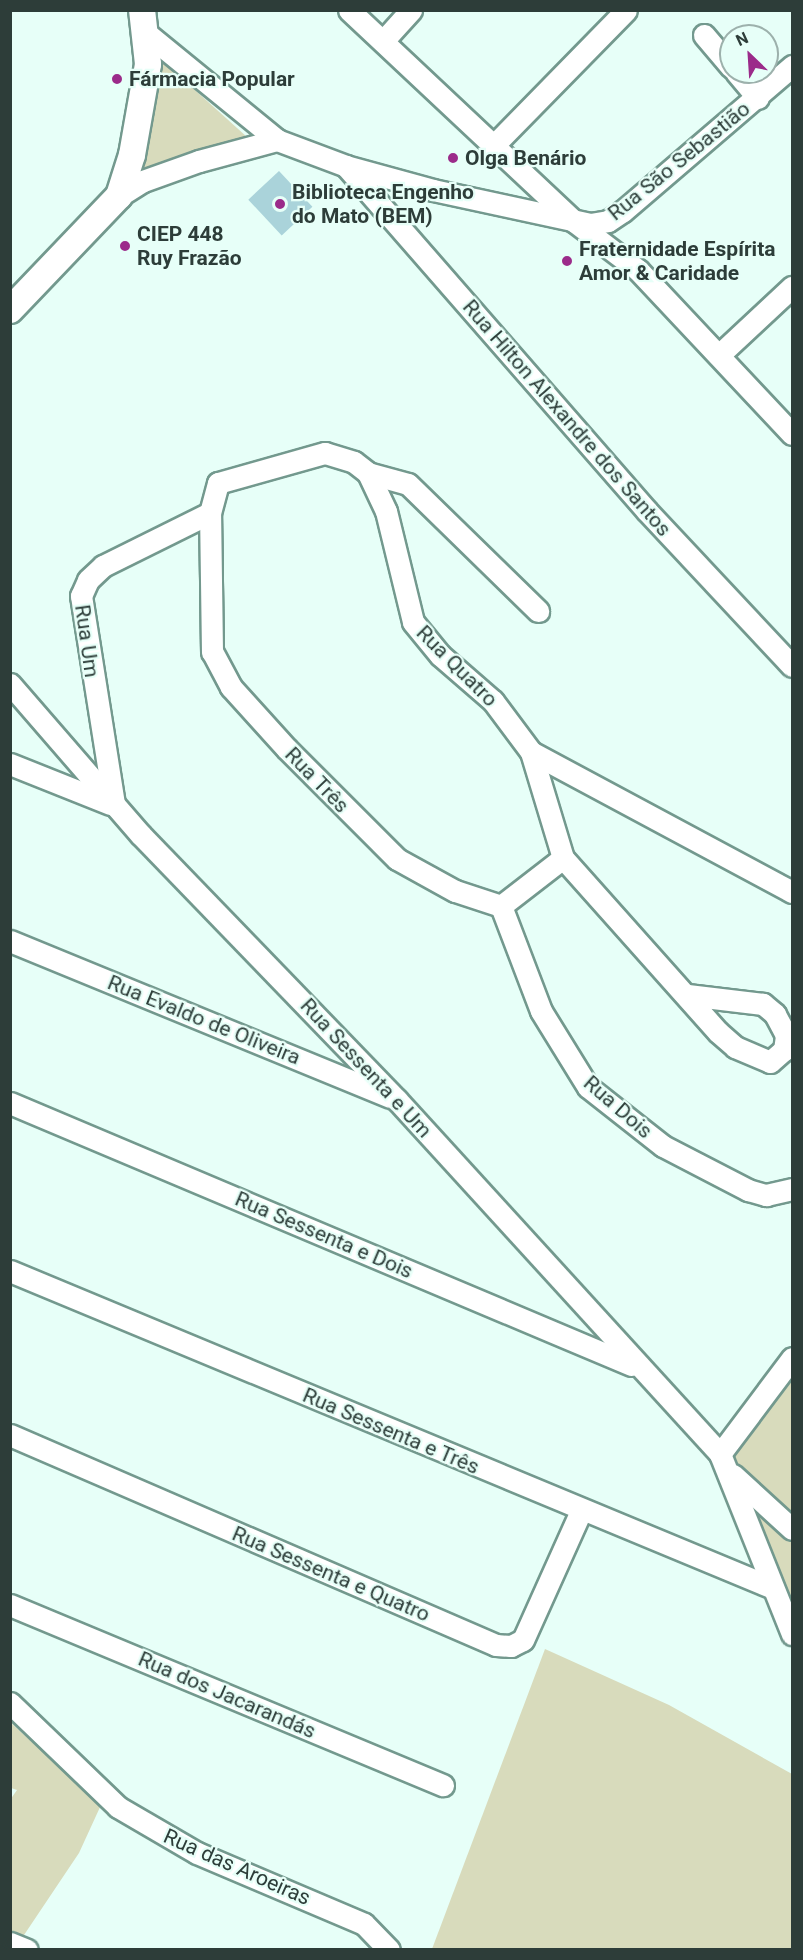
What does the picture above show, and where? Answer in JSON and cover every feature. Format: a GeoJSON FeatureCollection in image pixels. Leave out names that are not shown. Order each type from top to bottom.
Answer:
{"type":"FeatureCollection","features":[{"type":"Feature","properties":{"kind":"main road"},"geometry":{"type":"LineString","coordinates":[[10,310],[119,196],[132,155],[148,64],[144,22]]}},
{"type":"Feature","properties":{"kind":"street"},"geometry":{"type":"LineString","coordinates":[[349,10],[495,144],[575,222],[638,270],[792,434]]}},
{"type":"Feature","properties":{"kind":"street"},"geometry":{"type":"LineString","coordinates":[[383,40],[411,10]]}},
{"type":"Feature","properties":{"kind":"street"},"geometry":{"type":"LineString","coordinates":[[495,144],[626,10]]}},
{"type":"Feature","properties":{"kind":"street","name":"Rua São Sebastião"},"geometry":{"type":"LineString","coordinates":[[144,22],[277,140],[346,166],[575,222],[600,223],[623,211],[758,98],[792,66]]}},
{"type":"Feature","properties":{"kind":"street"},"geometry":{"type":"LineString","coordinates":[[704,35],[719,53]]}},
{"type":"Feature","properties":{"kind":"street"},"geometry":{"type":"LineString","coordinates":[[746,84],[758,98]]}},
{"type":"Feature","properties":{"kind":"street"},"geometry":{"type":"LineString","coordinates":[[119,196],[143,181],[188,165],[277,140]]}},
{"type":"Feature","properties":{"kind":"street","name":"Rua Hilton Alexandre dos Santos"},"geometry":{"type":"LineString","coordinates":[[346,166],[647,511],[792,666]]}},
{"type":"Feature","properties":{"kind":"street"},"geometry":{"type":"LineString","coordinates":[[719,355],[792,287]]}},
{"type":"Feature","properties":{"kind":"street"},"geometry":{"type":"LineString","coordinates":[[210,513],[218,483],[306,455],[338,455],[368,473],[408,484],[538,611]]}},
{"type":"Feature","properties":{"kind":"street","name":"Rua Quatro"},"geometry":{"type":"LineString","coordinates":[[368,473],[386,511],[413,622],[440,655],[493,701],[531,752],[563,858],[687,995]]}},
{"type":"Feature","properties":{"kind":"street","name":"Rua Um"},"geometry":{"type":"LineString","coordinates":[[114,806],[81,596],[88,580],[103,566],[210,513]]}},
{"type":"Feature","properties":{"kind":"street","name":"Rua Três"},"geometry":{"type":"LineString","coordinates":[[210,513],[212,652],[231,687],[334,800],[397,859],[430,880],[501,906]]}},
{"type":"Feature","properties":{"kind":"street","name":"Rua Sessenta e Um"},"geometry":{"type":"LineString","coordinates":[[10,684],[114,806],[397,1100],[724,1462],[792,1529]]}},
{"type":"Feature","properties":{"kind":"street"},"geometry":{"type":"LineString","coordinates":[[531,752],[792,892]]}},
{"type":"Feature","properties":{"kind":"street"},"geometry":{"type":"LineString","coordinates":[[10,764],[114,806]]}},
{"type":"Feature","properties":{"kind":"street"},"geometry":{"type":"LineString","coordinates":[[501,906],[563,858]]}},
{"type":"Feature","properties":{"kind":"street","name":"Rua Dois"},"geometry":{"type":"LineString","coordinates":[[501,906],[541,1011],[588,1087],[663,1146],[748,1190],[766,1195],[792,1188]]}},
{"type":"Feature","properties":{"kind":"street","name":"Rua Evaldo de Oliveira"},"geometry":{"type":"LineString","coordinates":[[10,941],[397,1100]]}},
{"type":"Feature","properties":{"kind":"street","name":"Rua Sessenta e Dois"},"geometry":{"type":"LineString","coordinates":[[10,1103],[637,1367]]}},
{"type":"Feature","properties":{"kind":"street","name":"Rua Sessenta e Três"},"geometry":{"type":"LineString","coordinates":[[10,1271],[581,1511],[773,1588]]}},
{"type":"Feature","properties":{"kind":"street"},"geometry":{"type":"LineString","coordinates":[[792,1358],[724,1462],[792,1634]]}},
{"type":"Feature","properties":{"kind":"street","name":"Rua Sessenta e Quatro"},"geometry":{"type":"LineString","coordinates":[[10,1435],[496,1645],[511,1646],[528,1632],[581,1511]]}},
{"type":"Feature","properties":{"kind":"street","name":"Rua dos Jacarandás"},"geometry":{"type":"LineString","coordinates":[[10,1605],[443,1785]]}},
{"type":"Feature","properties":{"kind":"street","name":"Rua das Aroeiras"},"geometry":{"type":"LineString","coordinates":[[10,1702],[118,1808],[197,1853],[364,1924],[389,1950]]}},
{"type":"Feature","properties":{"kind":"street"},"geometry":{"type":"LineString","coordinates":[[10,1943],[27,1950]]}},
{"type":"Feature","properties":{"kind":"green space"},"geometry":{"type":"Polygon","coordinates":[[[155,54],[247,137],[136,180],[155,54]]]}},
{"type":"Feature","properties":{"kind":"green space"},"geometry":{"type":"Polygon","coordinates":[[[792,1364],[792,1519],[724,1453],[792,1364]]]}},
{"type":"Feature","properties":{"kind":"green space"},"geometry":{"type":"Polygon","coordinates":[[[747,1499],[792,1540],[792,1604],[747,1499]]]}},
{"type":"Feature","properties":{"kind":"green space"},"geometry":{"type":"Polygon","coordinates":[[[545,1649],[669,1705],[792,1774],[792,1949],[432,1949],[545,1649]]]}},
{"type":"Feature","properties":{"kind":"green space"},"geometry":{"type":"Polygon","coordinates":[[[10,1722],[101,1805],[79,1853],[22,1938],[11,1936],[10,1800],[17,1790],[11,1788],[10,1722]]]}},
{"type":"Feature","properties":{"kind":"building","name":"Biblioteca Engenho do Mato (BEM)"},"geometry":{"type":"Polygon","coordinates":[[[279,171],[312,207],[282,235],[248,200],[279,171]]]}},
{"type":"Feature","properties":{"kind":"place","name":"Fármacia Popular"},"geometry":{"type":"Point","coordinates":[117,79]}},
{"type":"Feature","properties":{"kind":"place","name":"Olga Benário"},"geometry":{"type":"Point","coordinates":[453,158]}},
{"type":"Feature","properties":{"kind":"place","name":"Biblioteca Engenho do Mato (BEM)"},"geometry":{"type":"Point","coordinates":[280,204]}},
{"type":"Feature","properties":{"kind":"place","name":"CIEP 448 Ruy Frazão"},"geometry":{"type":"Point","coordinates":[125,246]}},
{"type":"Feature","properties":{"kind":"place","name":"Fraternidade Espírita Amor & Caridade"},"geometry":{"type":"Point","coordinates":[567,261]}}]}
